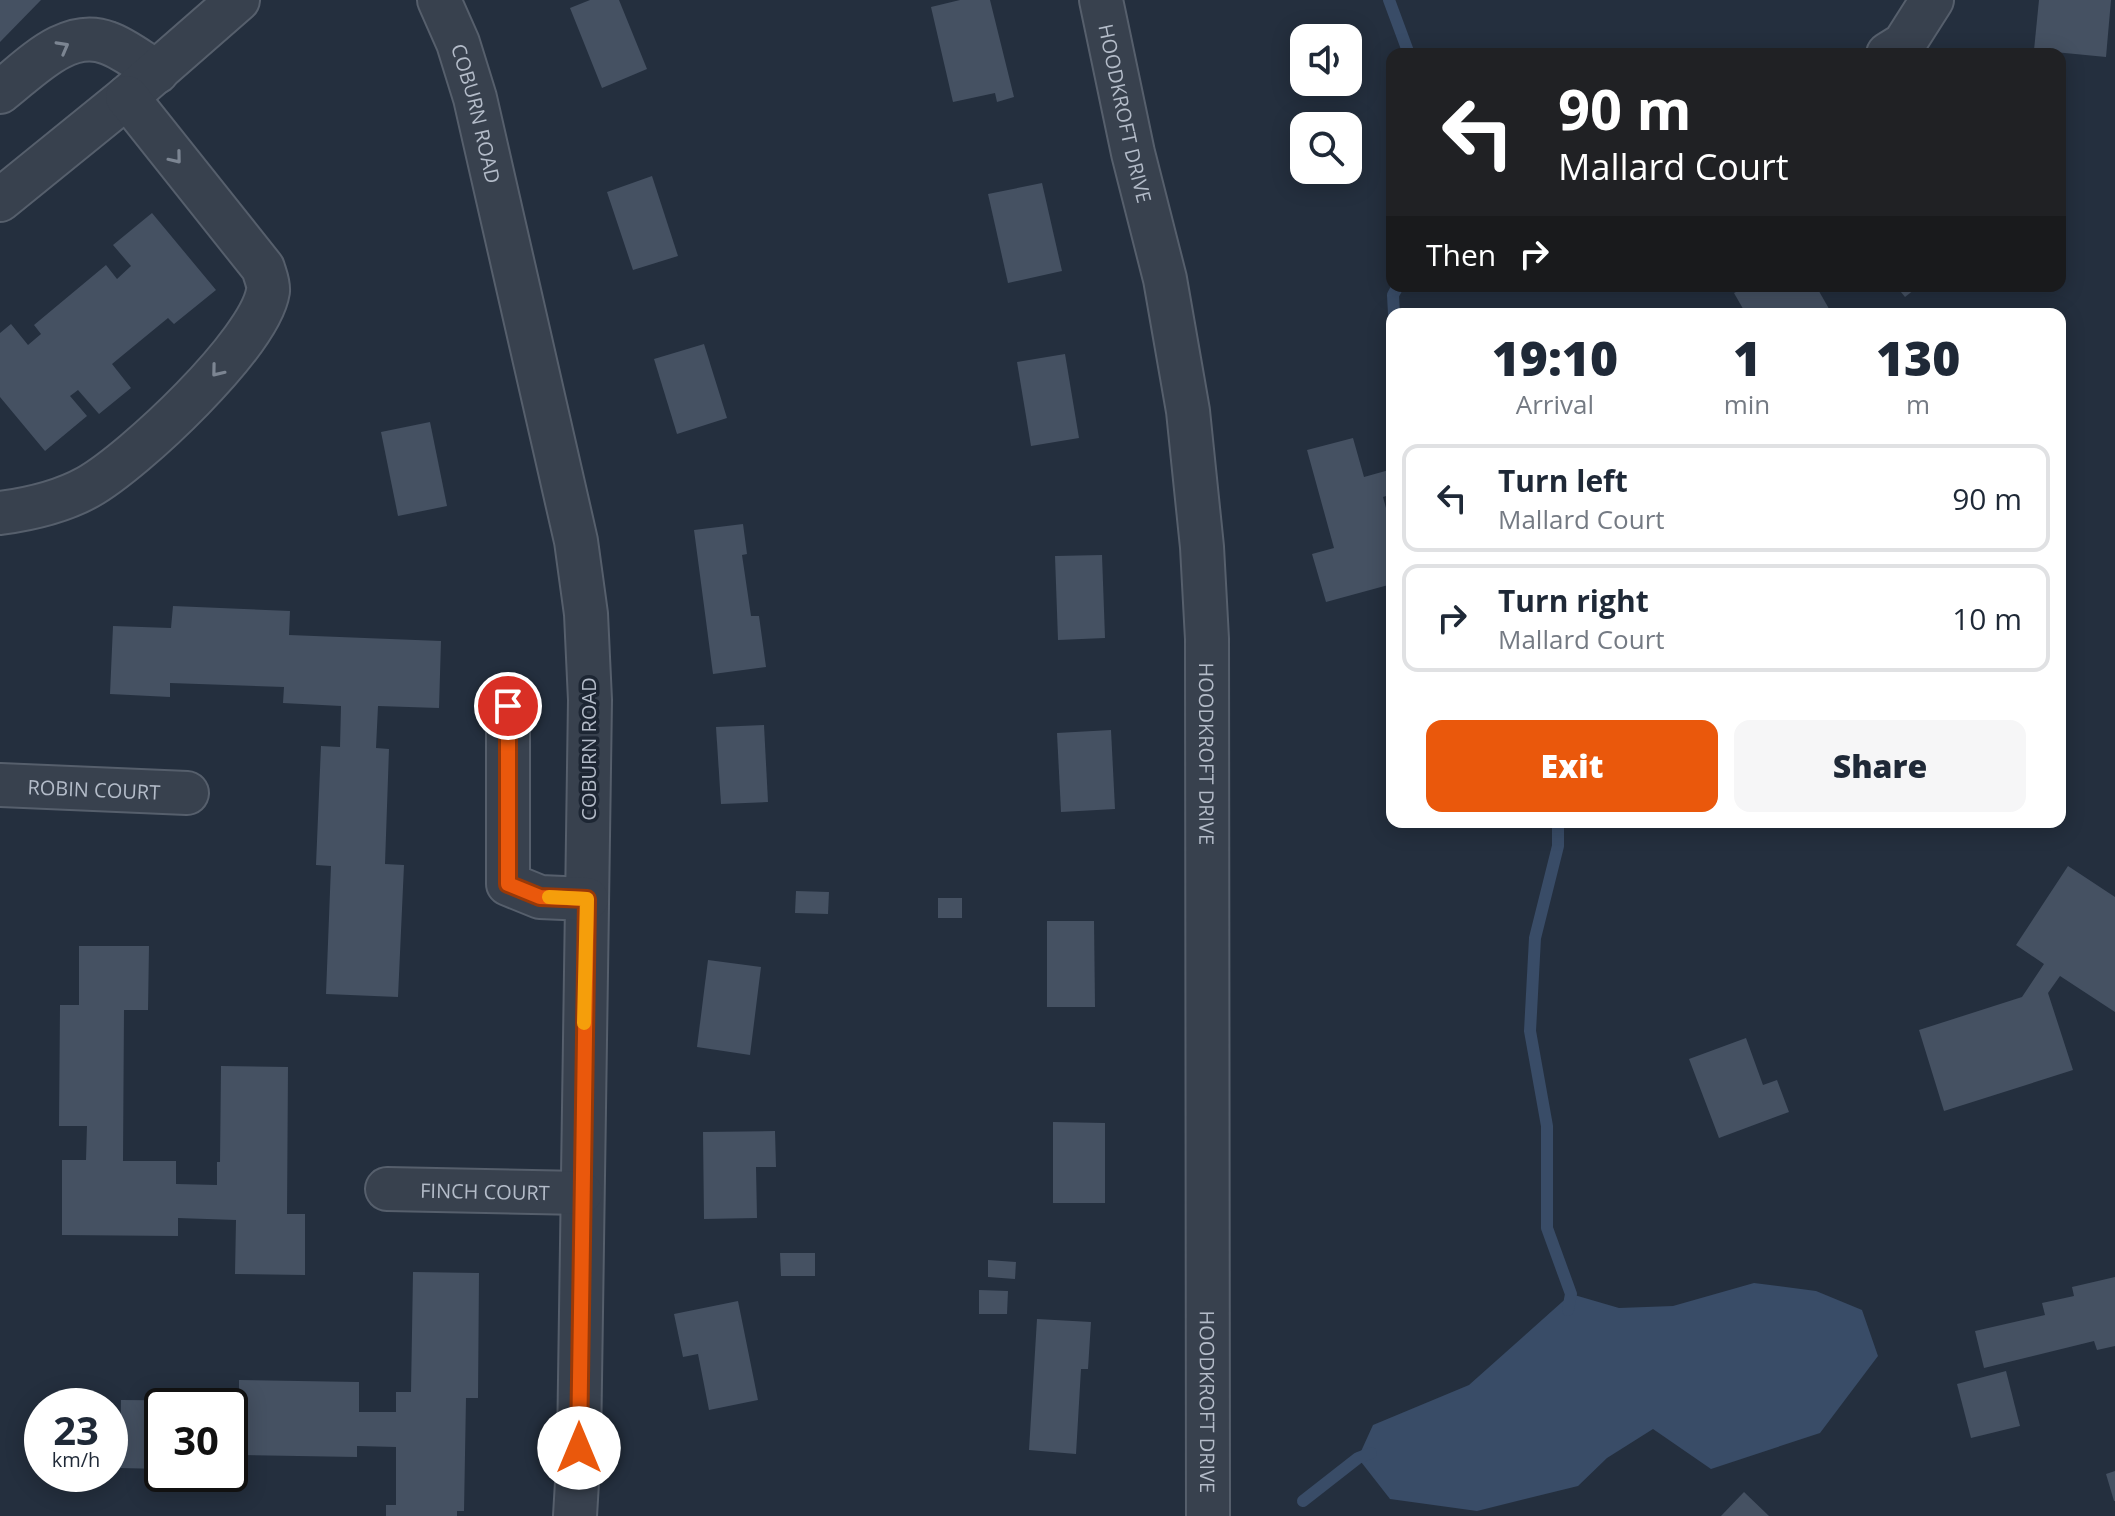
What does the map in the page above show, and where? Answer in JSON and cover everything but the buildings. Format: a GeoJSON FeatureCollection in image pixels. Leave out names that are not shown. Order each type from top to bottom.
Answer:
{"type":"FeatureCollection","features":[{"type":"Feature","properties":{"kind":"street"},"geometry":{"type":"LineString","coordinates":[[0,200],[142,85],[238,0]]}},
{"type":"Feature","properties":{"kind":"street","name":"COBURN ROAD"},"geometry":{"type":"LineString","coordinates":[[439,0],[453,30],[475,98],[576,541],[586,614],[590,700],[579,1448],[575,1516]]}},
{"type":"Feature","properties":{"kind":"street","name":"HOODKROFT DRIVE"},"geometry":{"type":"LineString","coordinates":[[1101,0],[1133,153],[1165,279],[1188,411],[1202,547],[1207,639],[1208,1516]]}},
{"type":"Feature","properties":{"kind":"street"},"geometry":{"type":"LineString","coordinates":[[1898,48],[1904,44],[1932,0]]}},
{"type":"Feature","properties":{"kind":"street"},"geometry":{"type":"LineString","coordinates":[[0,92],[72,40],[92,38],[111,43],[263,268],[269,288],[263,307],[249,331],[200,391],[118,467],[87,487],[59,499],[0,513]]}},
{"type":"Feature","properties":{"kind":"street"},"geometry":{"type":"LineString","coordinates":[[508,706],[508,884],[540,897],[587,899]]}},
{"type":"Feature","properties":{"kind":"street","name":"ROBIN COURT"},"geometry":{"type":"LineString","coordinates":[[0,785],[187,793]]}},
{"type":"Feature","properties":{"kind":"street","name":"FINCH COURT"},"geometry":{"type":"LineString","coordinates":[[387,1189],[581,1193]]}},
{"type":"Feature","properties":{"kind":"water"},"geometry":{"type":"Polygon","coordinates":[[[1754,1283],[1816,1291],[1862,1310],[1878,1356],[1820,1433],[1711,1469],[1653,1429],[1607,1458],[1578,1486],[1477,1511],[1390,1499],[1358,1458],[1373,1425],[1469,1385],[1571,1294],[1619,1308],[1673,1306],[1754,1283]]]}},
{"type":"Feature","properties":{"kind":"waterway"},"geometry":{"type":"LineString","coordinates":[[1389,0],[1407,48]]}},
{"type":"Feature","properties":{"kind":"waterway"},"geometry":{"type":"LineString","coordinates":[[1394,308],[1395,292]]}},
{"type":"Feature","properties":{"kind":"waterway"},"geometry":{"type":"LineString","coordinates":[[1558,828],[1558,846],[1535,938],[1530,1031],[1547,1126],[1547,1228],[1571,1294],[1568,1310]]}},
{"type":"Feature","properties":{"kind":"waterway"},"geometry":{"type":"LineString","coordinates":[[1303,1501],[1358,1458],[1371,1453]]}},
{"type":"Feature","properties":{"kind":"slow traffic"},"geometry":{"type":"LineString","coordinates":[[549,897],[587,899],[584,1023]]}},
{"type":"Feature","properties":{"kind":"route"},"geometry":{"type":"LineString","coordinates":[[508,706],[508,884],[540,897],[587,899],[579,1448]]}}]}
